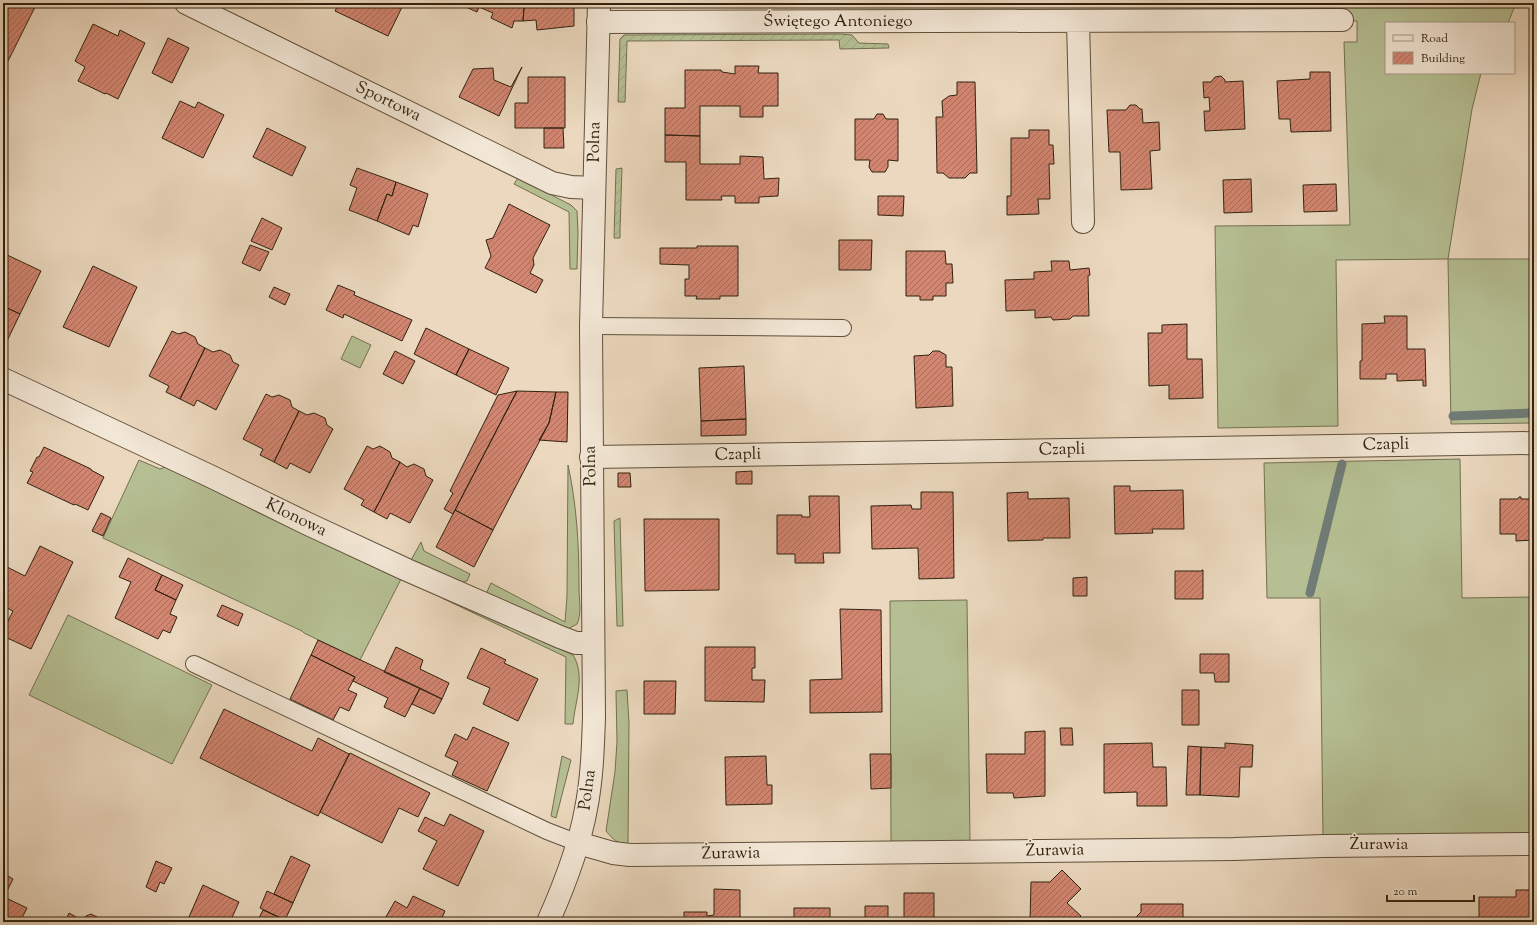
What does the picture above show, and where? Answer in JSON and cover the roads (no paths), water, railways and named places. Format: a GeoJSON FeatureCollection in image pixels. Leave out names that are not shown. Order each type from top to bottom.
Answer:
{"type":"FeatureCollection","features":[{"type":"Feature","properties":{"kind":"street","name":"Sportowa"},"geometry":{"type":"LineString","coordinates":[[186,3],[552,183],[571,187],[594,188]]}},
{"type":"Feature","properties":{"kind":"street","name":"Polna"},"geometry":{"type":"LineString","coordinates":[[548,922],[565,881],[578,843],[586,810],[592,765],[594,717],[591,326],[598,13]]}},
{"type":"Feature","properties":{"kind":"street","name":"Świętego Antoniego"},"geometry":{"type":"LineString","coordinates":[[598,13],[1078,21],[1342,20]]}},
{"type":"Feature","properties":{"kind":"street"},"geometry":{"type":"LineString","coordinates":[[1078,21],[1083,222]]}},
{"type":"Feature","properties":{"kind":"street","name":"Klonowa"},"geometry":{"type":"LineString","coordinates":[[3,379],[414,573],[560,637],[576,643],[593,643]]}},
{"type":"Feature","properties":{"kind":"street","name":"Czapli"},"geometry":{"type":"LineString","coordinates":[[591,457],[1534,443]]}},
{"type":"Feature","properties":{"kind":"street","name":"Żurawia"},"geometry":{"type":"LineString","coordinates":[[578,843],[614,853],[630,855],[1234,849],[1324,846],[1534,844]]}},
{"type":"Feature","properties":{"kind":"lane"},"geometry":{"type":"LineString","coordinates":[[591,326],[843,328]]}},
{"type":"Feature","properties":{"kind":"lane"},"geometry":{"type":"LineString","coordinates":[[194,664],[540,827],[578,843]]}},
{"type":"Feature","properties":{"kind":"waterway"},"geometry":{"type":"LineString","coordinates":[[1453,416],[1534,413]]}},
{"type":"Feature","properties":{"kind":"waterway"},"geometry":{"type":"LineString","coordinates":[[1310,593],[1342,464]]}}]}
